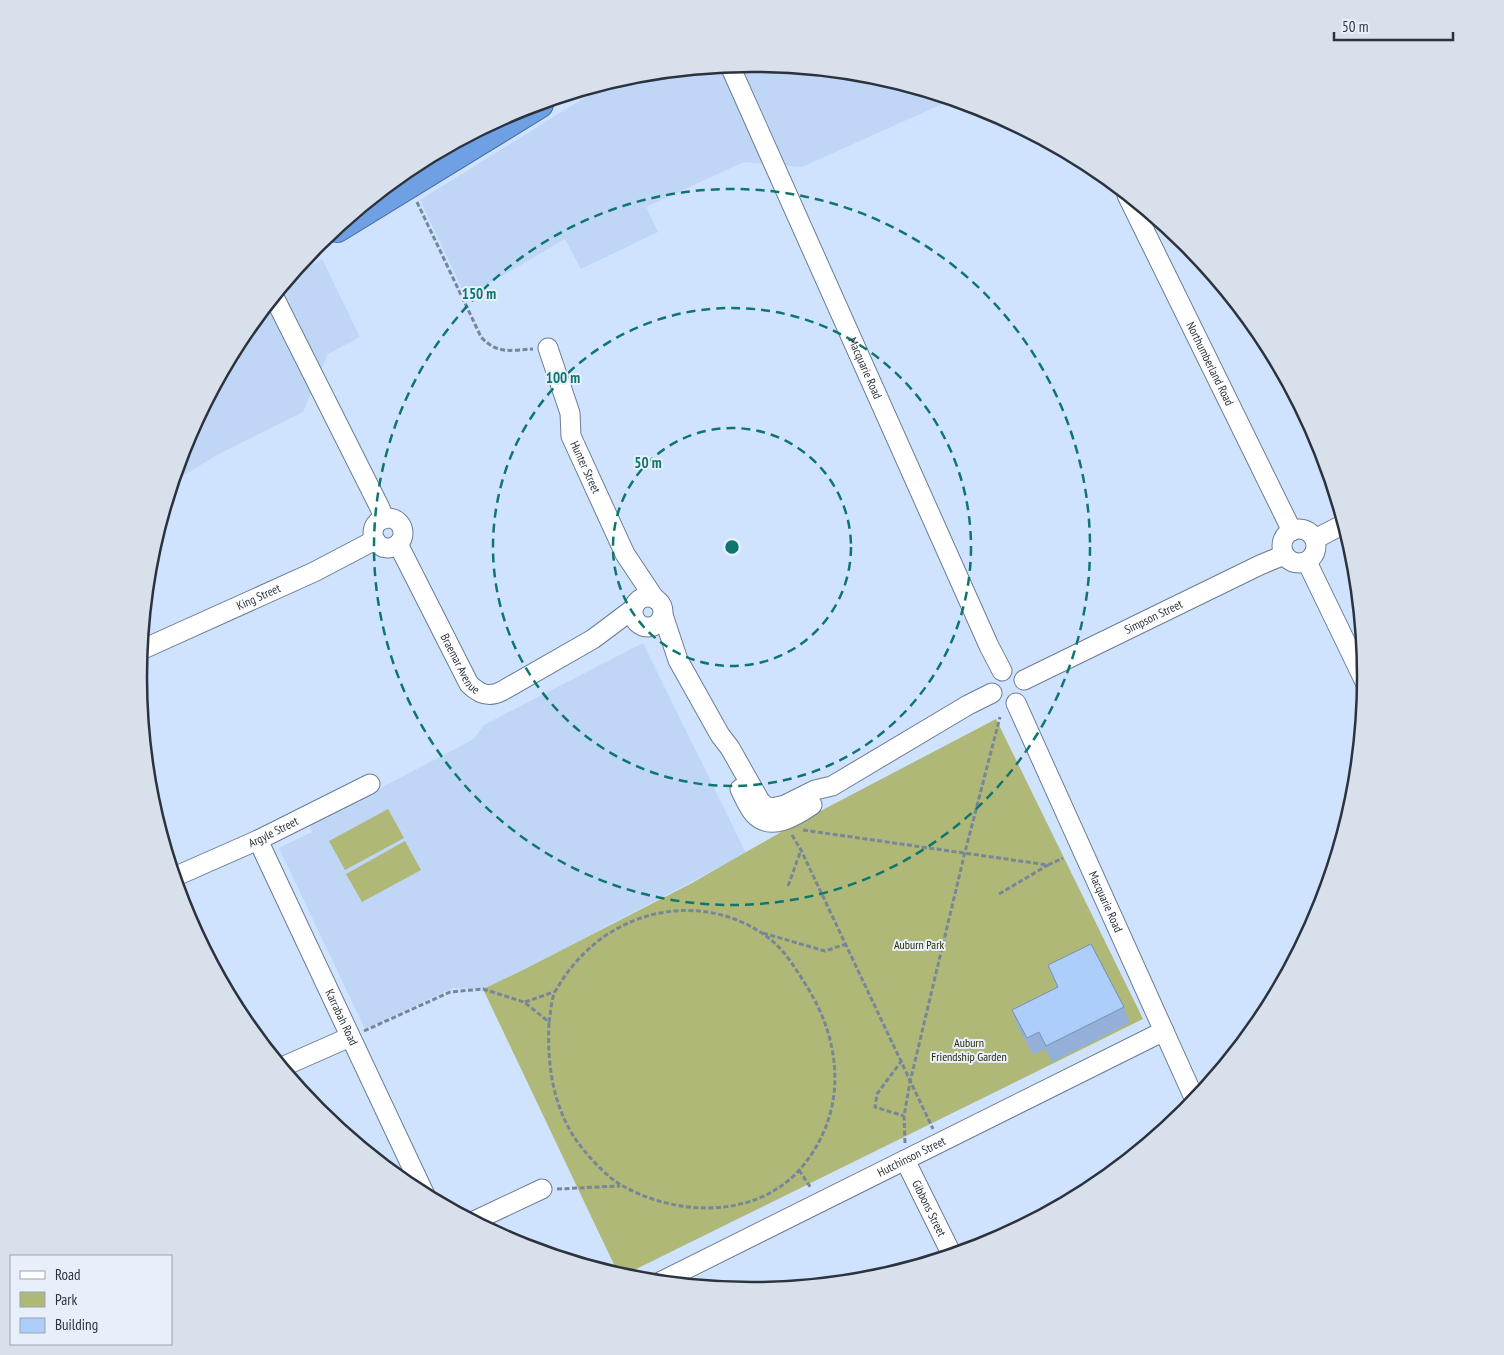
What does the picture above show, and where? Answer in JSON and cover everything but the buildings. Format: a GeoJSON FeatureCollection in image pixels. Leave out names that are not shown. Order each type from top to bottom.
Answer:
{"type":"FeatureCollection","features":[{"type":"Feature","properties":{"kind":"highway"},"geometry":{"type":"LineString","coordinates":[[378,203],[500,128]]}},
{"type":"Feature","properties":{"kind":"street","name":"Macquarie Road"},"geometry":{"type":"LineString","coordinates":[[733,73],[985,637],[1002,671]]}},
{"type":"Feature","properties":{"kind":"street","name":"Northumberland Road"},"geometry":{"type":"LineString","coordinates":[[1134,209],[1292,531]]}},
{"type":"Feature","properties":{"kind":"street"},"geometry":{"type":"LineString","coordinates":[[277,303],[384,519]]}},
{"type":"Feature","properties":{"kind":"street","name":"Hunter Street"},"geometry":{"type":"LineString","coordinates":[[548,348],[570,413],[570,436],[626,554],[646,613],[678,660],[760,801],[784,819]]}},
{"type":"Feature","properties":{"kind":"street"},"geometry":{"type":"LineString","coordinates":[[393,519],[400,524],[403,532],[401,541],[398,544],[385,548],[377,544],[375,540],[373,531],[380,521],[393,519]]}},
{"type":"Feature","properties":{"kind":"street"},"geometry":{"type":"LineString","coordinates":[[1315,539],[1338,527]]}},
{"type":"Feature","properties":{"kind":"street"},"geometry":{"type":"LineString","coordinates":[[1292,531],[1307,531],[1315,539],[1316,549],[1307,562],[1292,562],[1284,555],[1282,549],[1284,539],[1292,531]]}},
{"type":"Feature","properties":{"kind":"street","name":"King Street"},"geometry":{"type":"LineString","coordinates":[[148,647],[314,572],[375,540]]}},
{"type":"Feature","properties":{"kind":"street","name":"Braemar Avenue"},"geometry":{"type":"LineString","coordinates":[[398,544],[469,684],[480,693],[494,695],[593,639],[646,613]]}},
{"type":"Feature","properties":{"kind":"street","name":"Simpson Street"},"geometry":{"type":"LineString","coordinates":[[1024,680],[1284,555]]}},
{"type":"Feature","properties":{"kind":"street"},"geometry":{"type":"LineString","coordinates":[[1307,562],[1357,665]]}},
{"type":"Feature","properties":{"kind":"street"},"geometry":{"type":"LineString","coordinates":[[1013,670],[1024,680],[1025,691],[1016,703],[1003,704],[994,698],[992,682],[998,673],[1002,671],[1013,670]]}},
{"type":"Feature","properties":{"kind":"street"},"geometry":{"type":"LineString","coordinates":[[784,819],[785,805],[815,790],[832,786],[968,705],[992,693]]}},
{"type":"Feature","properties":{"kind":"street","name":"Macquarie Road"},"geometry":{"type":"LineString","coordinates":[[1016,703],[1192,1093]]}},
{"type":"Feature","properties":{"kind":"street","name":"Argyle Street"},"geometry":{"type":"LineString","coordinates":[[180,874],[258,840],[370,784]]}},
{"type":"Feature","properties":{"kind":"street","name":"Karrabah Road"},"geometry":{"type":"LineString","coordinates":[[258,840],[419,1183]]}},
{"type":"Feature","properties":{"kind":"street","name":"Hutchinson Street"},"geometry":{"type":"LineString","coordinates":[[671,1277],[1164,1031]]}},
{"type":"Feature","properties":{"kind":"street"},"geometry":{"type":"LineString","coordinates":[[288,1065],[350,1038]]}},
{"type":"Feature","properties":{"kind":"street","name":"Gibbons Street"},"geometry":{"type":"LineString","coordinates":[[905,1160],[949,1249]]}},
{"type":"Feature","properties":{"kind":"street"},"geometry":{"type":"LineString","coordinates":[[481,1218],[542,1189]]}},
{"type":"Feature","properties":{"kind":"path"},"geometry":{"type":"LineString","coordinates":[[414,197],[481,337],[496,349],[548,348]]}},
{"type":"Feature","properties":{"kind":"path"},"geometry":{"type":"LineString","coordinates":[[905,1160],[904,1116],[910,1082],[965,852],[1000,718]]}},
{"type":"Feature","properties":{"kind":"path"},"geometry":{"type":"LineString","coordinates":[[784,819],[1048,865]]}},
{"type":"Feature","properties":{"kind":"path"},"geometry":{"type":"LineString","coordinates":[[788,886],[801,850],[940,1143]]}},
{"type":"Feature","properties":{"kind":"path"},"geometry":{"type":"LineString","coordinates":[[999,894],[1063,858]]}},
{"type":"Feature","properties":{"kind":"path"},"geometry":{"type":"LineString","coordinates":[[760,932],[780,948],[809,988],[823,1019],[834,1055],[836,1069],[830,1117],[823,1135],[799,1170],[780,1186],[757,1198],[734,1206],[710,1208],[678,1206],[650,1198],[621,1186],[592,1160],[575,1138],[564,1118],[556,1097],[551,1075],[548,1049],[549,1022],[555,992],[588,948],[606,935],[638,918],[672,911],[696,911],[726,917],[760,932],[825,951],[846,944]]}},
{"type":"Feature","properties":{"kind":"path"},"geometry":{"type":"LineString","coordinates":[[350,1038],[450,992],[483,989],[524,1002],[549,1022]]}},
{"type":"Feature","properties":{"kind":"path"},"geometry":{"type":"LineString","coordinates":[[524,1002],[555,992]]}},
{"type":"Feature","properties":{"kind":"path"},"geometry":{"type":"LineString","coordinates":[[902,1060],[877,1094],[874,1107],[904,1116]]}},
{"type":"Feature","properties":{"kind":"path"},"geometry":{"type":"LineString","coordinates":[[799,1170],[820,1203]]}},
{"type":"Feature","properties":{"kind":"path"},"geometry":{"type":"LineString","coordinates":[[542,1189],[621,1186]]}},
{"type":"Feature","properties":{"kind":"shaded area"},"geometry":{"type":"Polygon","coordinates":[[[752,72],[792,74],[870,84],[909,93],[942,104],[802,167],[744,162],[646,207],[658,232],[581,269],[565,239],[468,296],[465,295],[420,200],[589,95],[634,84],[712,74],[752,72]]]}},
{"type":"Feature","properties":{"kind":"shaded area"},"geometry":{"type":"Polygon","coordinates":[[[322,259],[360,337],[328,354],[303,412],[215,456],[181,477],[209,410],[228,375],[272,309],[308,267],[322,259]]]}},
{"type":"Feature","properties":{"kind":"shaded area"},"geometry":{"type":"Polygon","coordinates":[[[643,643],[746,853],[483,989],[453,988],[365,1029],[279,848],[312,832],[310,825],[474,739],[484,725],[643,643]]]}},
{"type":"Feature","properties":{"kind":"green space","name":"Auburn Park"},"geometry":{"type":"Polygon","coordinates":[[[996,719],[1143,1019],[633,1271],[615,1267],[483,989],[692,883],[788,828],[996,719]]]}},
{"type":"Feature","properties":{"kind":"green space"},"geometry":{"type":"Polygon","coordinates":[[[388,809],[404,838],[345,870],[329,841],[388,809]]]}},
{"type":"Feature","properties":{"kind":"green space"},"geometry":{"type":"Polygon","coordinates":[[[405,841],[421,870],[362,902],[346,874],[405,841]]]}},
{"type":"Feature","properties":{"kind":"park label","name":"Auburn Friendship Garden"},"geometry":{"type":"Point","coordinates":[969,1050]}}]}
